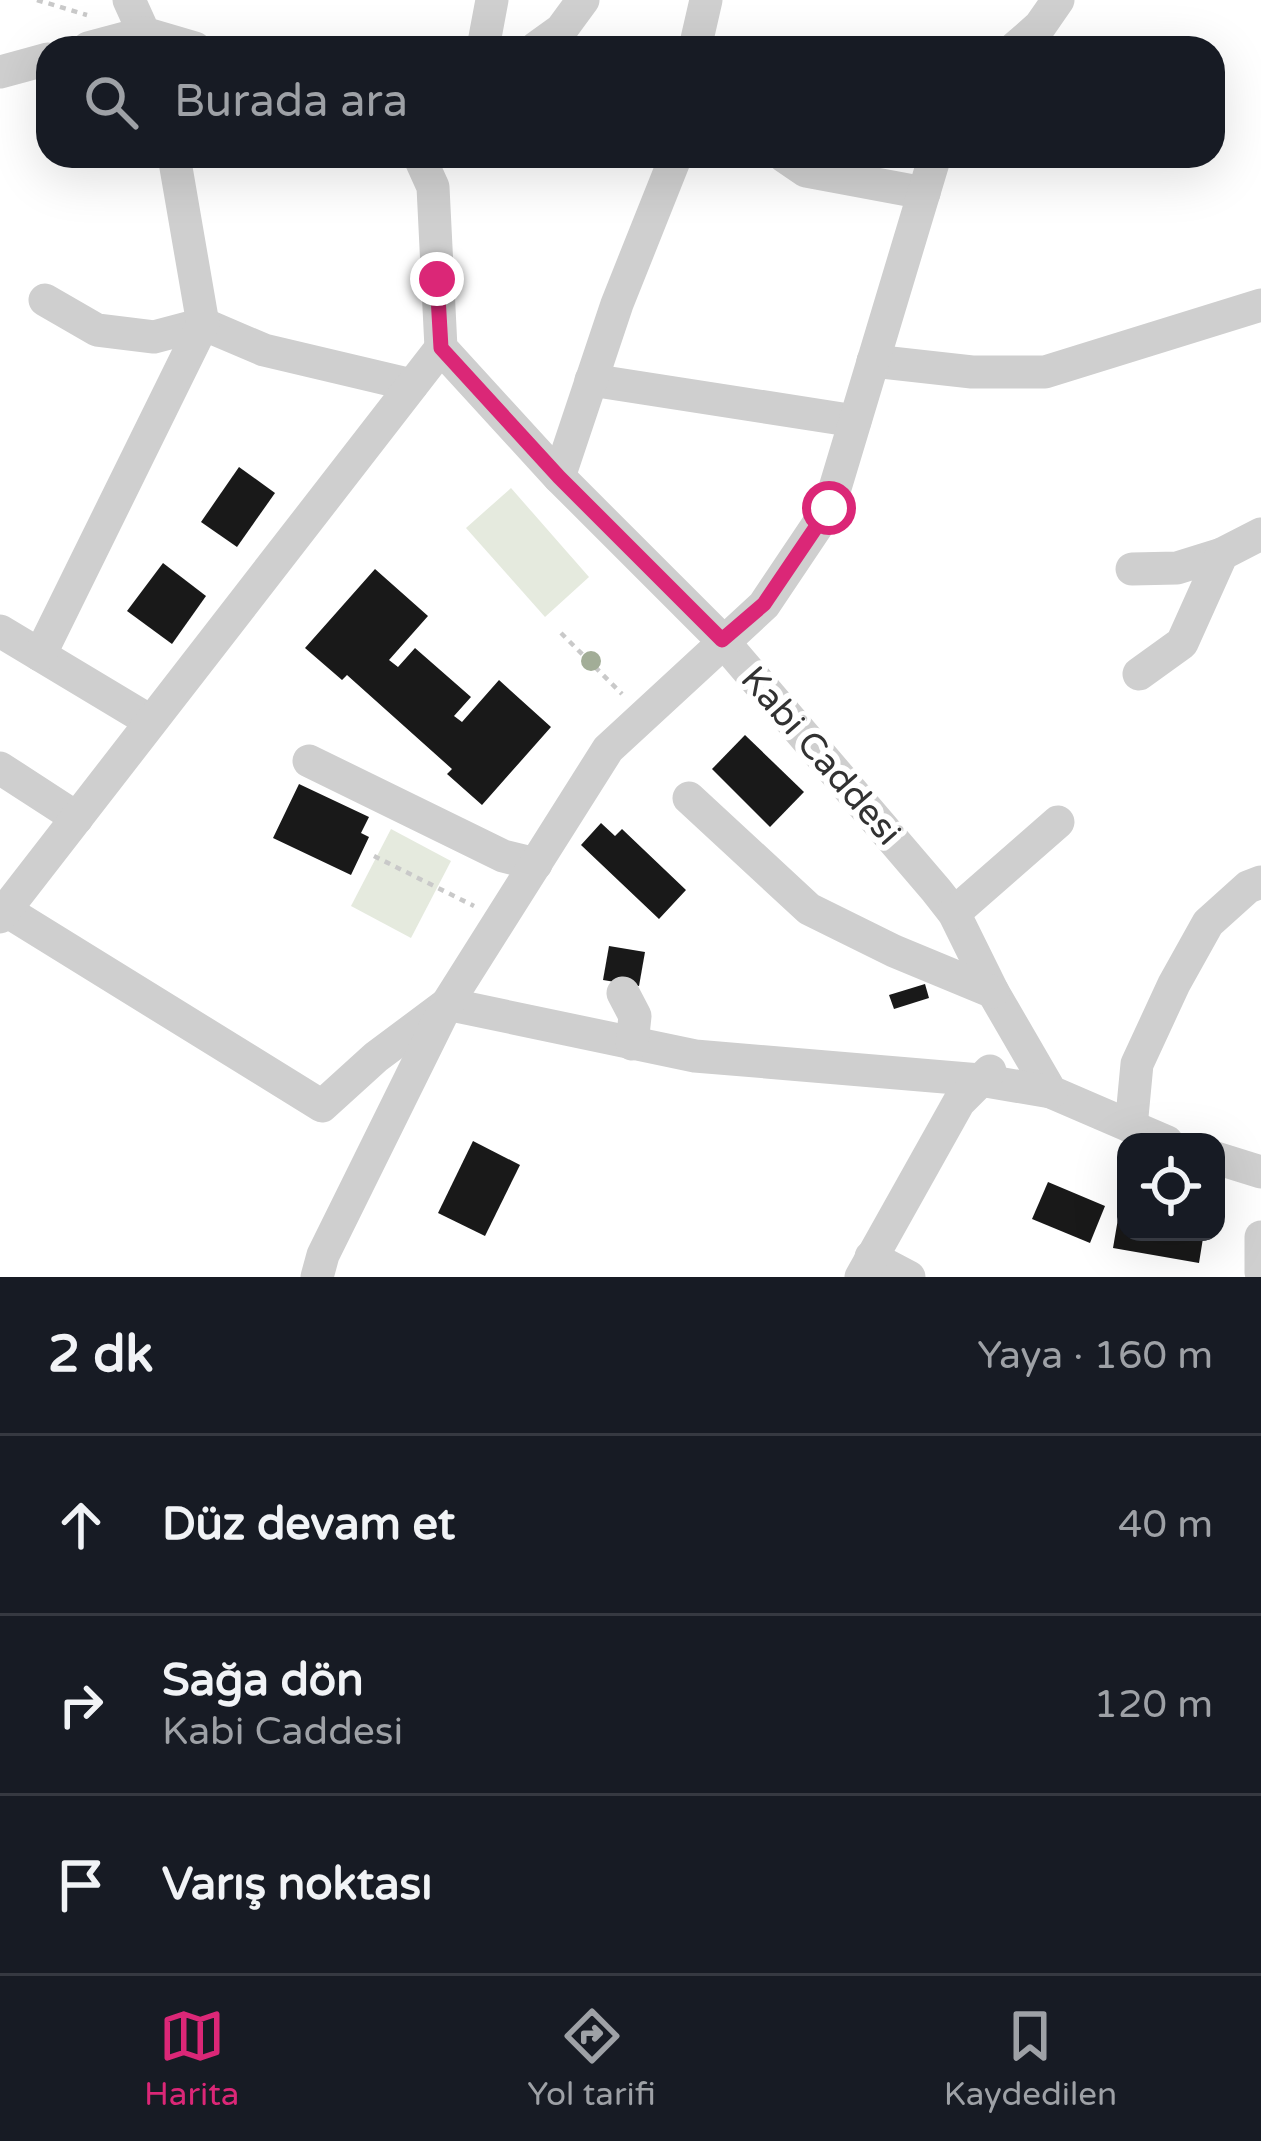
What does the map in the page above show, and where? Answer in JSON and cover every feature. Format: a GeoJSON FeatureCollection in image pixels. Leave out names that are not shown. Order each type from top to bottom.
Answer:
{"type":"FeatureCollection","features":[{"type":"Feature","properties":{"kind":"street"},"geometry":{"type":"LineString","coordinates":[[129,0],[145,36]]}},
{"type":"Feature","properties":{"kind":"street"},"geometry":{"type":"LineString","coordinates":[[485,36],[492,0]]}},
{"type":"Feature","properties":{"kind":"street"},"geometry":{"type":"LineString","coordinates":[[553,36],[583,0]]}},
{"type":"Feature","properties":{"kind":"street"},"geometry":{"type":"LineString","coordinates":[[697,36],[706,0]]}},
{"type":"Feature","properties":{"kind":"street"},"geometry":{"type":"LineString","coordinates":[[1029,36],[1058,0]]}},
{"type":"Feature","properties":{"kind":"street"},"geometry":{"type":"LineString","coordinates":[[0,72],[36,62]]}},
{"type":"Feature","properties":{"kind":"street"},"geometry":{"type":"LineString","coordinates":[[40,655],[203,323],[176,168]]}},
{"type":"Feature","properties":{"kind":"street"},"geometry":{"type":"LineString","coordinates":[[432,168],[441,348],[3,914],[322,1106],[376,1057],[447,1004],[695,1056],[980,1080],[1051,1092],[1145,1133]]}},
{"type":"Feature","properties":{"kind":"street"},"geometry":{"type":"LineString","coordinates":[[559,477],[671,168]]}},
{"type":"Feature","properties":{"kind":"street"},"geometry":{"type":"LineString","coordinates":[[802,168],[923,193]]}},
{"type":"Feature","properties":{"kind":"street"},"geometry":{"type":"LineString","coordinates":[[316,1277],[447,1004],[608,749],[764,604],[829,508],[930,168]]}},
{"type":"Feature","properties":{"kind":"street"},"geometry":{"type":"LineString","coordinates":[[45,301],[98,330],[154,337],[203,323],[264,350],[412,385]]}},
{"type":"Feature","properties":{"kind":"street"},"geometry":{"type":"LineString","coordinates":[[873,361],[972,372],[1046,372],[1261,305]]}},
{"type":"Feature","properties":{"kind":"street","name":"Kabi Caddesi"},"geometry":{"type":"LineString","coordinates":[[441,348],[559,477],[722,640],[954,913],[1051,1092]]}},
{"type":"Feature","properties":{"kind":"street"},"geometry":{"type":"LineString","coordinates":[[591,380],[855,421]]}},
{"type":"Feature","properties":{"kind":"street"},"geometry":{"type":"LineString","coordinates":[[1132,569],[1177,568],[1222,554],[1261,534]]}},
{"type":"Feature","properties":{"kind":"street"},"geometry":{"type":"LineString","coordinates":[[1139,674],[1182,643],[1222,554]]}},
{"type":"Feature","properties":{"kind":"street"},"geometry":{"type":"LineString","coordinates":[[0,631],[150,721]]}},
{"type":"Feature","properties":{"kind":"street"},"geometry":{"type":"LineString","coordinates":[[309,761],[503,856],[536,864]]}},
{"type":"Feature","properties":{"kind":"street"},"geometry":{"type":"LineString","coordinates":[[0,768],[77,818]]}},
{"type":"Feature","properties":{"kind":"street"},"geometry":{"type":"LineString","coordinates":[[689,798],[809,909],[993,992]]}},
{"type":"Feature","properties":{"kind":"street"},"geometry":{"type":"LineString","coordinates":[[954,913],[1058,821]]}},
{"type":"Feature","properties":{"kind":"street"},"geometry":{"type":"LineString","coordinates":[[1131,1127],[1136,1064],[1174,984],[1208,922],[1248,887],[1261,882]]}},
{"type":"Feature","properties":{"kind":"street"},"geometry":{"type":"LineString","coordinates":[[623,993],[635,1016],[632,1044]]}},
{"type":"Feature","properties":{"kind":"street"},"geometry":{"type":"LineString","coordinates":[[910,1277],[866,1267],[959,1102],[1021,1042]]}},
{"type":"Feature","properties":{"kind":"street"},"geometry":{"type":"LineString","coordinates":[[1225,1162],[1261,1172]]}},
{"type":"Feature","properties":{"kind":"street"},"geometry":{"type":"LineString","coordinates":[[1261,1237],[1261,1272]]}},
{"type":"Feature","properties":{"kind":"path"},"geometry":{"type":"LineString","coordinates":[[561,633],[644,714]]}},
{"type":"Feature","properties":{"kind":"path"},"geometry":{"type":"LineString","coordinates":[[374,856],[501,919]]}},
{"type":"Feature","properties":{"kind":"shaded area"},"geometry":{"type":"Polygon","coordinates":[[[511,488],[589,577],[545,617],[466,528],[511,488]]]}},
{"type":"Feature","properties":{"kind":"shaded area"},"geometry":{"type":"Polygon","coordinates":[[[391,829],[451,861],[411,938],[351,906],[391,829]]]}},
{"type":"Feature","properties":{"kind":"building"},"geometry":{"type":"Polygon","coordinates":[[[239,467],[275,493],[237,547],[201,522],[239,467]]]}},
{"type":"Feature","properties":{"kind":"building"},"geometry":{"type":"Polygon","coordinates":[[[163,563],[206,596],[172,644],[127,611],[163,563]]]}},
{"type":"Feature","properties":{"kind":"building"},"geometry":{"type":"Polygon","coordinates":[[[375,569],[428,616],[389,660],[398,667],[415,648],[471,697],[454,716],[462,722],[499,680],[551,727],[482,805],[447,774],[452,769],[347,675],[342,680],[305,648],[375,569]]]}},
{"type":"Feature","properties":{"kind":"building"},"geometry":{"type":"Polygon","coordinates":[[[745,735],[804,792],[770,827],[712,769],[745,735]]]}},
{"type":"Feature","properties":{"kind":"building"},"geometry":{"type":"Polygon","coordinates":[[[299,784],[369,817],[361,833],[369,837],[351,875],[273,838],[299,784]]]}},
{"type":"Feature","properties":{"kind":"building"},"geometry":{"type":"Polygon","coordinates":[[[601,823],[615,836],[622,829],[686,890],[659,919],[581,845],[601,823]]]}},
{"type":"Feature","properties":{"kind":"building"},"geometry":{"type":"Polygon","coordinates":[[[609,946],[645,952],[639,986],[603,980],[609,946]]]}},
{"type":"Feature","properties":{"kind":"building"},"geometry":{"type":"Polygon","coordinates":[[[925,984],[929,998],[894,1009],[889,995],[925,984]]]}},
{"type":"Feature","properties":{"kind":"building"},"geometry":{"type":"Polygon","coordinates":[[[473,1141],[520,1165],[485,1236],[438,1213],[473,1141]]]}},
{"type":"Feature","properties":{"kind":"building"},"geometry":{"type":"Polygon","coordinates":[[[1048,1182],[1105,1206],[1090,1243],[1032,1219],[1048,1182]]]}},
{"type":"Feature","properties":{"kind":"building"},"geometry":{"type":"Polygon","coordinates":[[[1117,1224],[1117,1241],[1203,1241],[1199,1263],[1113,1248],[1117,1224]]]}},
{"type":"Feature","properties":{"kind":"route"},"geometry":{"type":"LineString","coordinates":[[437,279],[441,348],[559,477],[722,640],[764,604],[829,508]]}}]}
